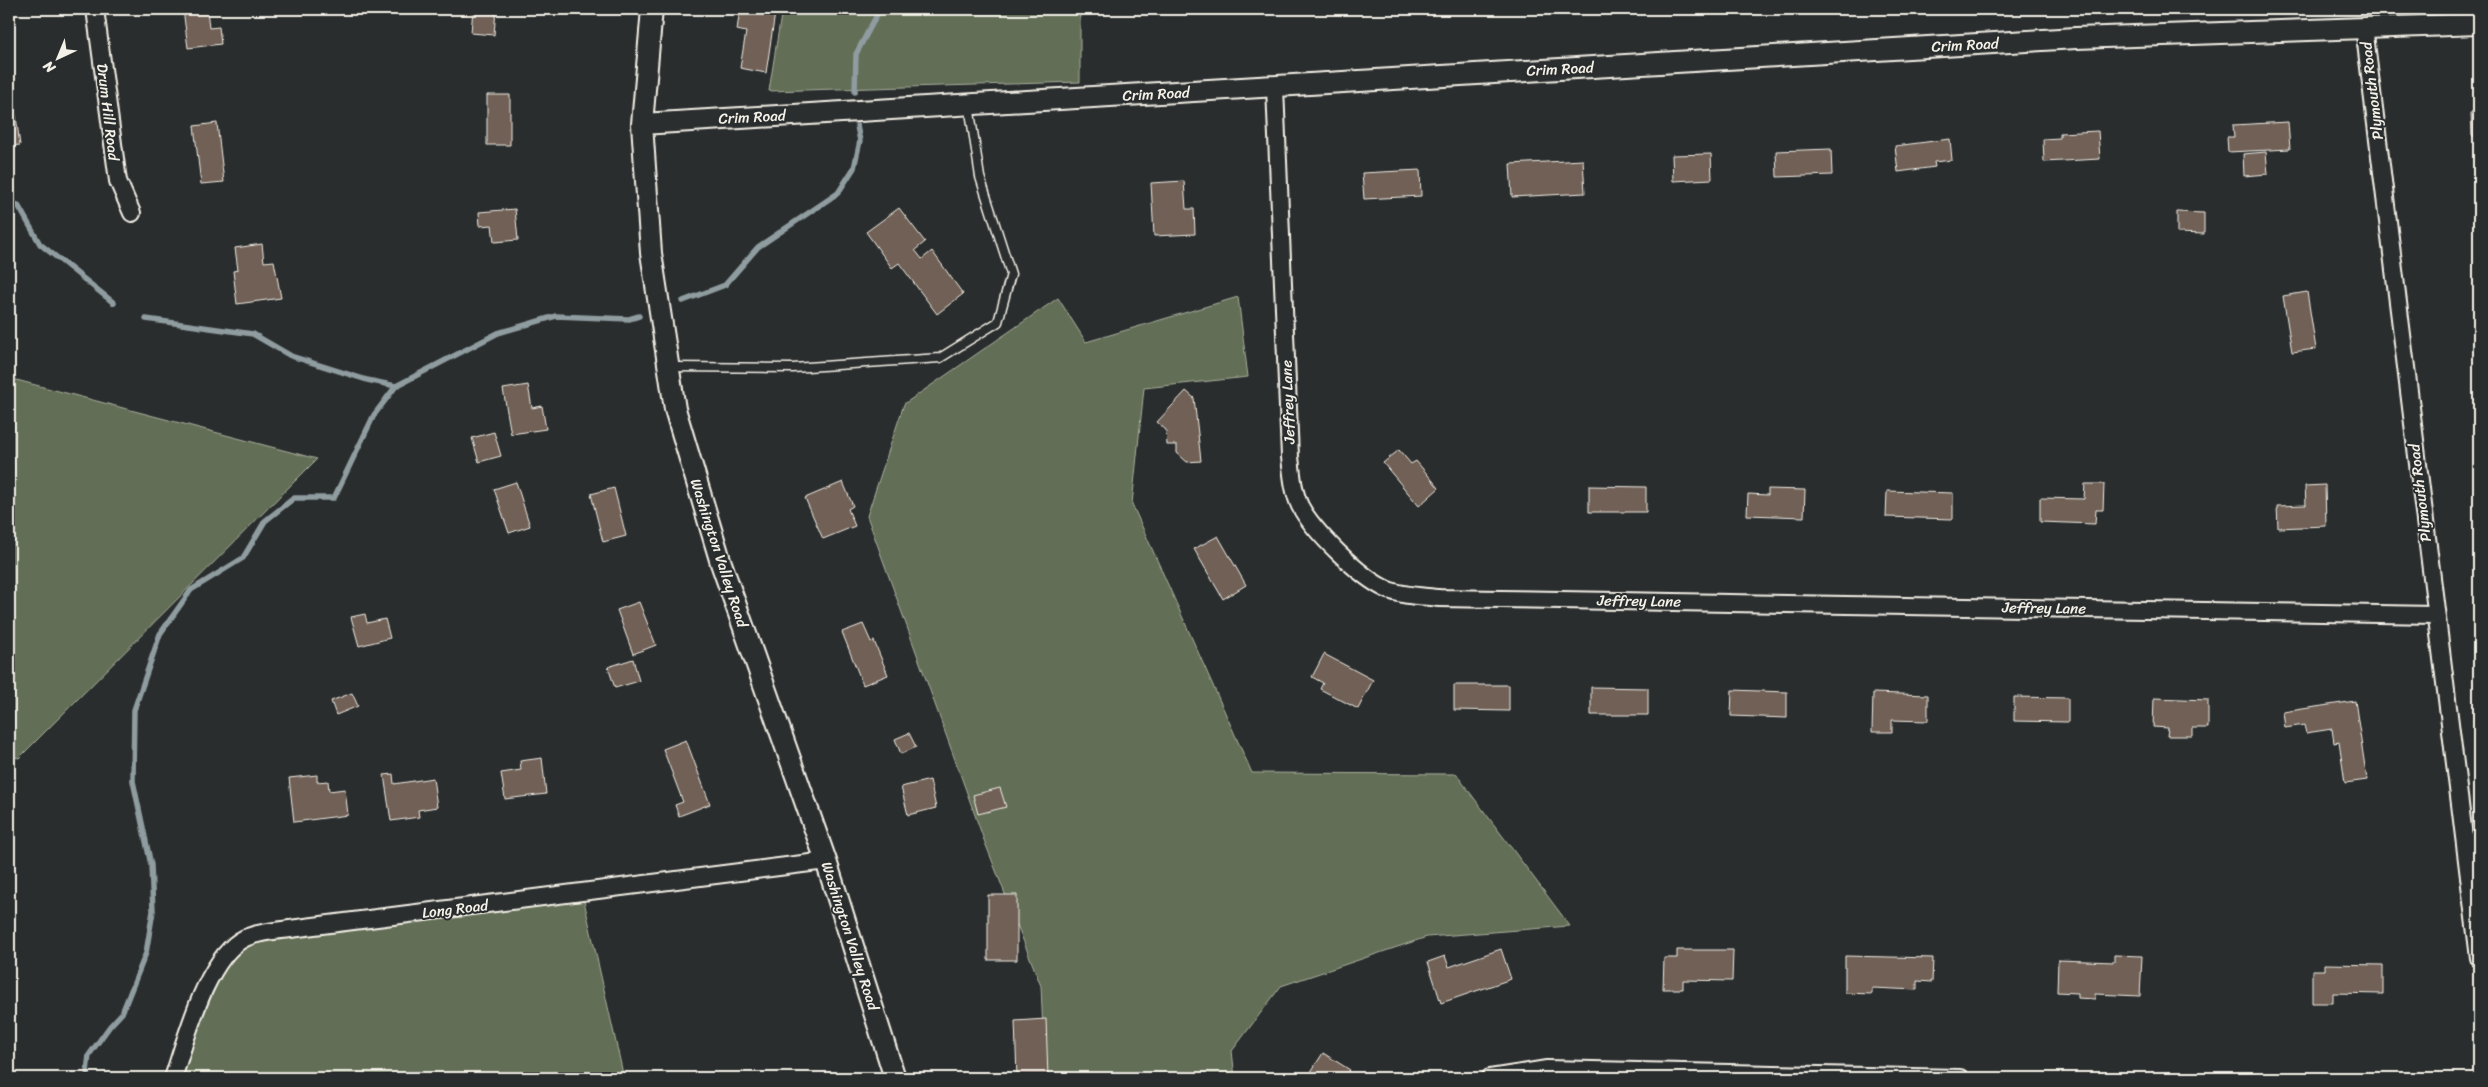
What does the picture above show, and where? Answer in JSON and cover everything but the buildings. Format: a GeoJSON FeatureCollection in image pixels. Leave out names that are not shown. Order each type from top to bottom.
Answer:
{"type":"FeatureCollection","features":[{"type":"Feature","properties":{"kind":"street","name":"Drum Hill Road"},"geometry":{"type":"LineString","coordinates":[[95,9],[118,181],[132,213]]}},
{"type":"Feature","properties":{"kind":"street","name":"Washington Valley Road"},"geometry":{"type":"LineString","coordinates":[[652,9],[642,124],[651,253],[675,409],[716,546],[826,861],[895,1078]]}},
{"type":"Feature","properties":{"kind":"street","name":"Crim Road"},"geometry":{"type":"LineString","coordinates":[[642,124],[2058,39],[2479,24]]}},
{"type":"Feature","properties":{"kind":"street","name":"Plymouth Road"},"geometry":{"type":"LineString","coordinates":[[2364,27],[2435,616],[2479,958]]}},
{"type":"Feature","properties":{"kind":"street","name":"Jeffrey Lane"},"geometry":{"type":"LineString","coordinates":[[1275,86],[1290,458],[1294,488],[1300,506],[1312,527],[1368,578],[1386,589],[1407,594],[1448,598],[2435,616]]}},
{"type":"Feature","properties":{"kind":"street","name":"Long Road"},"geometry":{"type":"LineString","coordinates":[[173,1078],[196,1009],[207,985],[229,949],[246,938],[290,929],[826,861]]}},
{"type":"Feature","properties":{"kind":"street"},"geometry":{"type":"LineString","coordinates":[[1490,1078],[1547,1069],[1960,1078]]}},
{"type":"Feature","properties":{"kind":"lane"},"geometry":{"type":"LineString","coordinates":[[668,367],[793,368],[940,358],[998,322],[1011,274],[980,177],[969,105]]}},
{"type":"Feature","properties":{"kind":"green space"},"geometry":{"type":"Polygon","coordinates":[[[782,9],[1080,9],[1080,82],[769,91],[782,9]]]}},
{"type":"Feature","properties":{"kind":"green space"},"geometry":{"type":"Polygon","coordinates":[[[1238,297],[1248,377],[1144,388],[1132,504],[1252,773],[1456,774],[1570,926],[1427,937],[1281,986],[1232,1051],[1235,1078],[1045,1078],[1041,986],[984,840],[867,516],[904,404],[1058,298],[1086,342],[1238,297]]]}},
{"type":"Feature","properties":{"kind":"green space"},"geometry":{"type":"Polygon","coordinates":[[[9,378],[317,459],[19,758],[9,756],[9,378]]]}},
{"type":"Feature","properties":{"kind":"green space"},"geometry":{"type":"Polygon","coordinates":[[[582,892],[624,1078],[173,1078],[196,1009],[246,938],[582,892]]]}},
{"type":"Feature","properties":{"kind":"waterway"},"geometry":{"type":"LineString","coordinates":[[855,92],[856,54],[878,13],[886,9]]}},
{"type":"Feature","properties":{"kind":"waterway"},"geometry":{"type":"LineString","coordinates":[[683,301],[725,285],[758,247],[838,193],[854,168],[860,141],[857,126]]}},
{"type":"Feature","properties":{"kind":"waterway"},"geometry":{"type":"LineString","coordinates":[[9,203],[18,205],[40,244],[114,303]]}},
{"type":"Feature","properties":{"kind":"waterway"},"geometry":{"type":"LineString","coordinates":[[89,1078],[87,1072],[89,1055],[122,1013],[146,953],[153,911],[151,865],[133,781],[134,710],[160,634],[191,590],[243,558],[265,521],[294,498],[334,498],[374,415],[396,386],[498,333],[556,316],[629,319],[639,316]]}},
{"type":"Feature","properties":{"kind":"waterway"},"geometry":{"type":"LineString","coordinates":[[146,319],[253,334],[291,356],[367,380],[396,386]]}}]}
